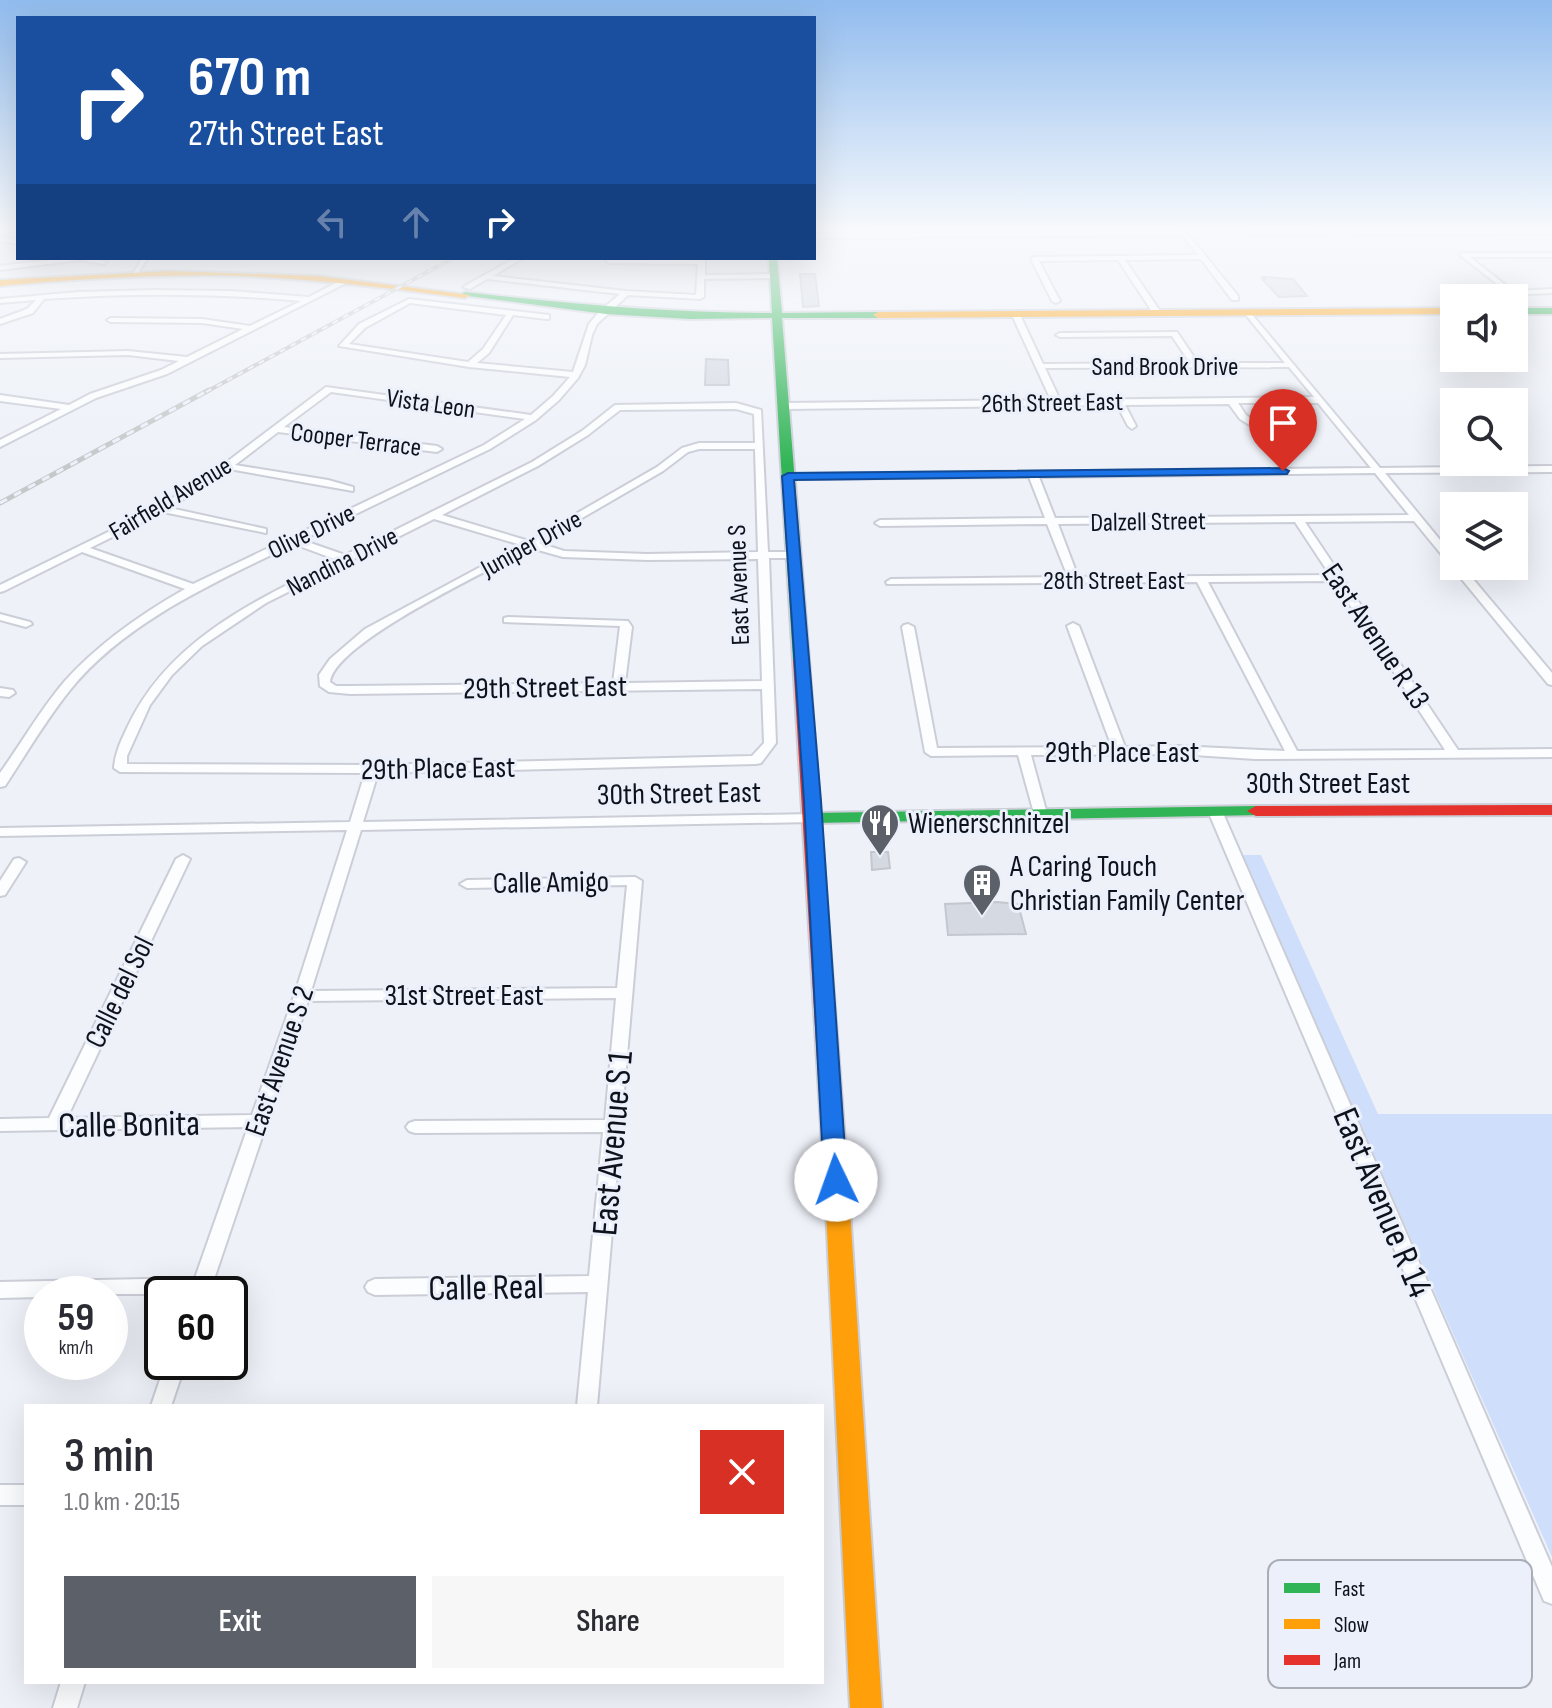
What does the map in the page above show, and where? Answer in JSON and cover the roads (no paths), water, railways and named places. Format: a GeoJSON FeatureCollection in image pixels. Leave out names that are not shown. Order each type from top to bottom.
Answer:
{"type":"FeatureCollection","features":[{"type":"Feature","properties":{"kind":"main road"},"geometry":{"type":"LineString","coordinates":[[568,307],[605,311],[778,316],[1440,311]]}},
{"type":"Feature","properties":{"kind":"main road","name":"East Avenue S"},"geometry":{"type":"LineString","coordinates":[[777,307],[833,1111],[866,1708]]}},
{"type":"Feature","properties":{"kind":"main road","name":"30th Street East"},"geometry":{"type":"LineString","coordinates":[[813,818],[1215,811],[1552,810]]}},
{"type":"Feature","properties":{"kind":"street"},"geometry":{"type":"LineString","coordinates":[[0,322],[34,307]]}},
{"type":"Feature","properties":{"kind":"street"},"geometry":{"type":"LineString","coordinates":[[0,444],[71,408],[188,360],[294,307]]}},
{"type":"Feature","properties":{"kind":"street"},"geometry":{"type":"LineString","coordinates":[[398,307],[362,326],[343,346],[469,365],[575,375]]}},
{"type":"Feature","properties":{"kind":"street"},"geometry":{"type":"LineString","coordinates":[[458,307],[546,317]]}},
{"type":"Feature","properties":{"kind":"street","name":"Olive Drive"},"geometry":{"type":"LineString","coordinates":[[0,783],[65,688],[89,662],[131,627],[194,588],[487,447],[533,418],[575,375],[589,331],[610,307]]}},
{"type":"Feature","properties":{"kind":"street"},"geometry":{"type":"LineString","coordinates":[[1153,307],[1158,314]]}},
{"type":"Feature","properties":{"kind":"street"},"geometry":{"type":"LineString","coordinates":[[469,365],[486,351],[511,313]]}},
{"type":"Feature","properties":{"kind":"street"},"geometry":{"type":"LineString","coordinates":[[1249,313],[1440,547]]}},
{"type":"Feature","properties":{"kind":"street"},"geometry":{"type":"LineString","coordinates":[[1016,315],[1056,401]]}},
{"type":"Feature","properties":{"kind":"street"},"geometry":{"type":"LineString","coordinates":[[111,320],[202,321],[249,328]]}},
{"type":"Feature","properties":{"kind":"street"},"geometry":{"type":"LineString","coordinates":[[1060,335],[1174,334],[1195,365]]}},
{"type":"Feature","properties":{"kind":"street"},"geometry":{"type":"LineString","coordinates":[[0,356],[128,353],[188,360]]}},
{"type":"Feature","properties":{"kind":"street","name":"Sand Brook Drive"},"geometry":{"type":"LineString","coordinates":[[1040,366],[1290,365]]}},
{"type":"Feature","properties":{"kind":"street","name":"Vista Leon"},"geometry":{"type":"LineString","coordinates":[[329,389],[533,418]]}},
{"type":"Feature","properties":{"kind":"street","name":"Fairfield Avenue"},"geometry":{"type":"LineString","coordinates":[[0,589],[162,509],[227,466],[329,389]]}},
{"type":"Feature","properties":{"kind":"street"},"geometry":{"type":"LineString","coordinates":[[0,398],[71,408]]}},
{"type":"Feature","properties":{"kind":"street"},"geometry":{"type":"LineString","coordinates":[[1231,400],[1243,417],[1256,426]]}},
{"type":"Feature","properties":{"kind":"street","name":"26th Street East"},"geometry":{"type":"LineString","coordinates":[[786,406],[1318,400]]}},
{"type":"Feature","properties":{"kind":"street"},"geometry":{"type":"LineString","coordinates":[[1119,401],[1132,426]]}},
{"type":"Feature","properties":{"kind":"street","name":"Nandina Drive"},"geometry":{"type":"LineString","coordinates":[[120,768],[121,756],[144,705],[168,672],[226,623],[555,452],[618,407],[749,407]]}},
{"type":"Feature","properties":{"kind":"street","name":"East Avenue S"},"geometry":{"type":"LineString","coordinates":[[749,407],[758,412],[770,743],[756,760]]}},
{"type":"Feature","properties":{"kind":"street","name":"Cooper Terrace"},"geometry":{"type":"LineString","coordinates":[[275,429],[437,449]]}},
{"type":"Feature","properties":{"kind":"street","name":"Juniper Drive"},"geometry":{"type":"LineString","coordinates":[[324,683],[325,675],[334,661],[369,631],[527,546],[660,469],[685,450],[699,446],[759,446]]}},
{"type":"Feature","properties":{"kind":"street"},"geometry":{"type":"LineString","coordinates":[[227,466],[350,489]]}},
{"type":"Feature","properties":{"kind":"street"},"geometry":{"type":"LineString","coordinates":[[788,476],[1552,469]]}},
{"type":"Feature","properties":{"kind":"street"},"geometry":{"type":"LineString","coordinates":[[1033,474],[1074,580]]}},
{"type":"Feature","properties":{"kind":"street"},"geometry":{"type":"LineString","coordinates":[[162,509],[262,531]]}},
{"type":"Feature","properties":{"kind":"street"},"geometry":{"type":"LineString","coordinates":[[433,515],[527,546],[586,556],[794,555]]}},
{"type":"Feature","properties":{"kind":"street","name":"Dalzell Street"},"geometry":{"type":"LineString","coordinates":[[880,523],[1416,518]]}},
{"type":"Feature","properties":{"kind":"street","name":"East Avenue R 13"},"geometry":{"type":"LineString","coordinates":[[1298,519],[1454,754]]}},
{"type":"Feature","properties":{"kind":"street"},"geometry":{"type":"LineString","coordinates":[[292,540],[345,559]]}},
{"type":"Feature","properties":{"kind":"street"},"geometry":{"type":"LineString","coordinates":[[82,549],[194,588]]}},
{"type":"Feature","properties":{"kind":"street","name":"28th Street East"},"geometry":{"type":"LineString","coordinates":[[891,582],[1337,578]]}},
{"type":"Feature","properties":{"kind":"street"},"geometry":{"type":"LineString","coordinates":[[1201,579],[1293,755]]}},
{"type":"Feature","properties":{"kind":"street"},"geometry":{"type":"LineString","coordinates":[[1468,580],[1552,681]]}},
{"type":"Feature","properties":{"kind":"street"},"geometry":{"type":"LineString","coordinates":[[0,617],[26,624]]}},
{"type":"Feature","properties":{"kind":"street"},"geometry":{"type":"LineString","coordinates":[[508,620],[624,623],[619,686]]}},
{"type":"Feature","properties":{"kind":"street"},"geometry":{"type":"LineString","coordinates":[[1073,626],[1120,750]]}},
{"type":"Feature","properties":{"kind":"street","name":"29th Place East"},"geometry":{"type":"LineString","coordinates":[[908,627],[931,752],[1120,750],[1293,755],[1552,753]]}},
{"type":"Feature","properties":{"kind":"street"},"geometry":{"type":"LineString","coordinates":[[1537,661],[1552,661]]}},
{"type":"Feature","properties":{"kind":"street","name":"29th Street East"},"geometry":{"type":"LineString","coordinates":[[324,683],[333,689],[350,690],[767,685]]}},
{"type":"Feature","properties":{"kind":"street"},"geometry":{"type":"LineString","coordinates":[[1024,752],[1040,814]]}},
{"type":"Feature","properties":{"kind":"street","name":"29th Place East"},"geometry":{"type":"LineString","coordinates":[[120,768],[373,769],[756,760]]}},
{"type":"Feature","properties":{"kind":"street","name":"East Avenue S 2"},"geometry":{"type":"LineString","coordinates":[[205,1276],[302,996],[373,769]]}},
{"type":"Feature","properties":{"kind":"street","name":"East Avenue R 14"},"geometry":{"type":"LineString","coordinates":[[1215,811],[1552,1593]]}},
{"type":"Feature","properties":{"kind":"street","name":"30th Street East"},"geometry":{"type":"LineString","coordinates":[[0,832],[813,818]]}},
{"type":"Feature","properties":{"kind":"street","name":"Calle del Sol"},"geometry":{"type":"LineString","coordinates":[[55,1124],[183,859]]}},
{"type":"Feature","properties":{"kind":"street"},"geometry":{"type":"LineString","coordinates":[[0,892],[19,862]]}},
{"type":"Feature","properties":{"kind":"street","name":"Calle Amigo"},"geometry":{"type":"LineString","coordinates":[[467,884],[635,881]]}},
{"type":"Feature","properties":{"kind":"street","name":"East Avenue S 1"},"geometry":{"type":"LineString","coordinates":[[587,1404],[635,881]]}},
{"type":"Feature","properties":{"kind":"street","name":"31st Street East"},"geometry":{"type":"LineString","coordinates":[[302,996],[625,993]]}},
{"type":"Feature","properties":{"kind":"street","name":"Calle Bonita"},"geometry":{"type":"LineString","coordinates":[[0,1125],[259,1121]]}},
{"type":"Feature","properties":{"kind":"street"},"geometry":{"type":"LineString","coordinates":[[415,1127],[613,1126]]}},
{"type":"Feature","properties":{"kind":"street","name":"Calle Real"},"geometry":{"type":"LineString","coordinates":[[375,1287],[598,1284]]}},
{"type":"Feature","properties":{"kind":"street"},"geometry":{"type":"LineString","coordinates":[[0,1290],[144,1290]]}},
{"type":"Feature","properties":{"kind":"street"},"geometry":{"type":"LineString","coordinates":[[162,1404],[170,1380]]}},
{"type":"Feature","properties":{"kind":"street"},"geometry":{"type":"LineString","coordinates":[[0,1495],[24,1495]]}},
{"type":"Feature","properties":{"kind":"street"},"geometry":{"type":"LineString","coordinates":[[65,1708],[72,1684]]}},
{"type":"Feature","properties":{"kind":"railway"},"geometry":{"type":"LineString","coordinates":[[206,392],[363,307]]}},
{"type":"Feature","properties":{"kind":"railway"},"geometry":{"type":"LineString","coordinates":[[0,503],[209,390]]}},
{"type":"Feature","properties":{"kind":"place","name":"Wienerschnitzel"},"geometry":{"type":"Point","coordinates":[880,857]}},
{"type":"Feature","properties":{"kind":"place","name":"A Caring Touch Christian Family Center"},"geometry":{"type":"Point","coordinates":[982,917]}}]}
